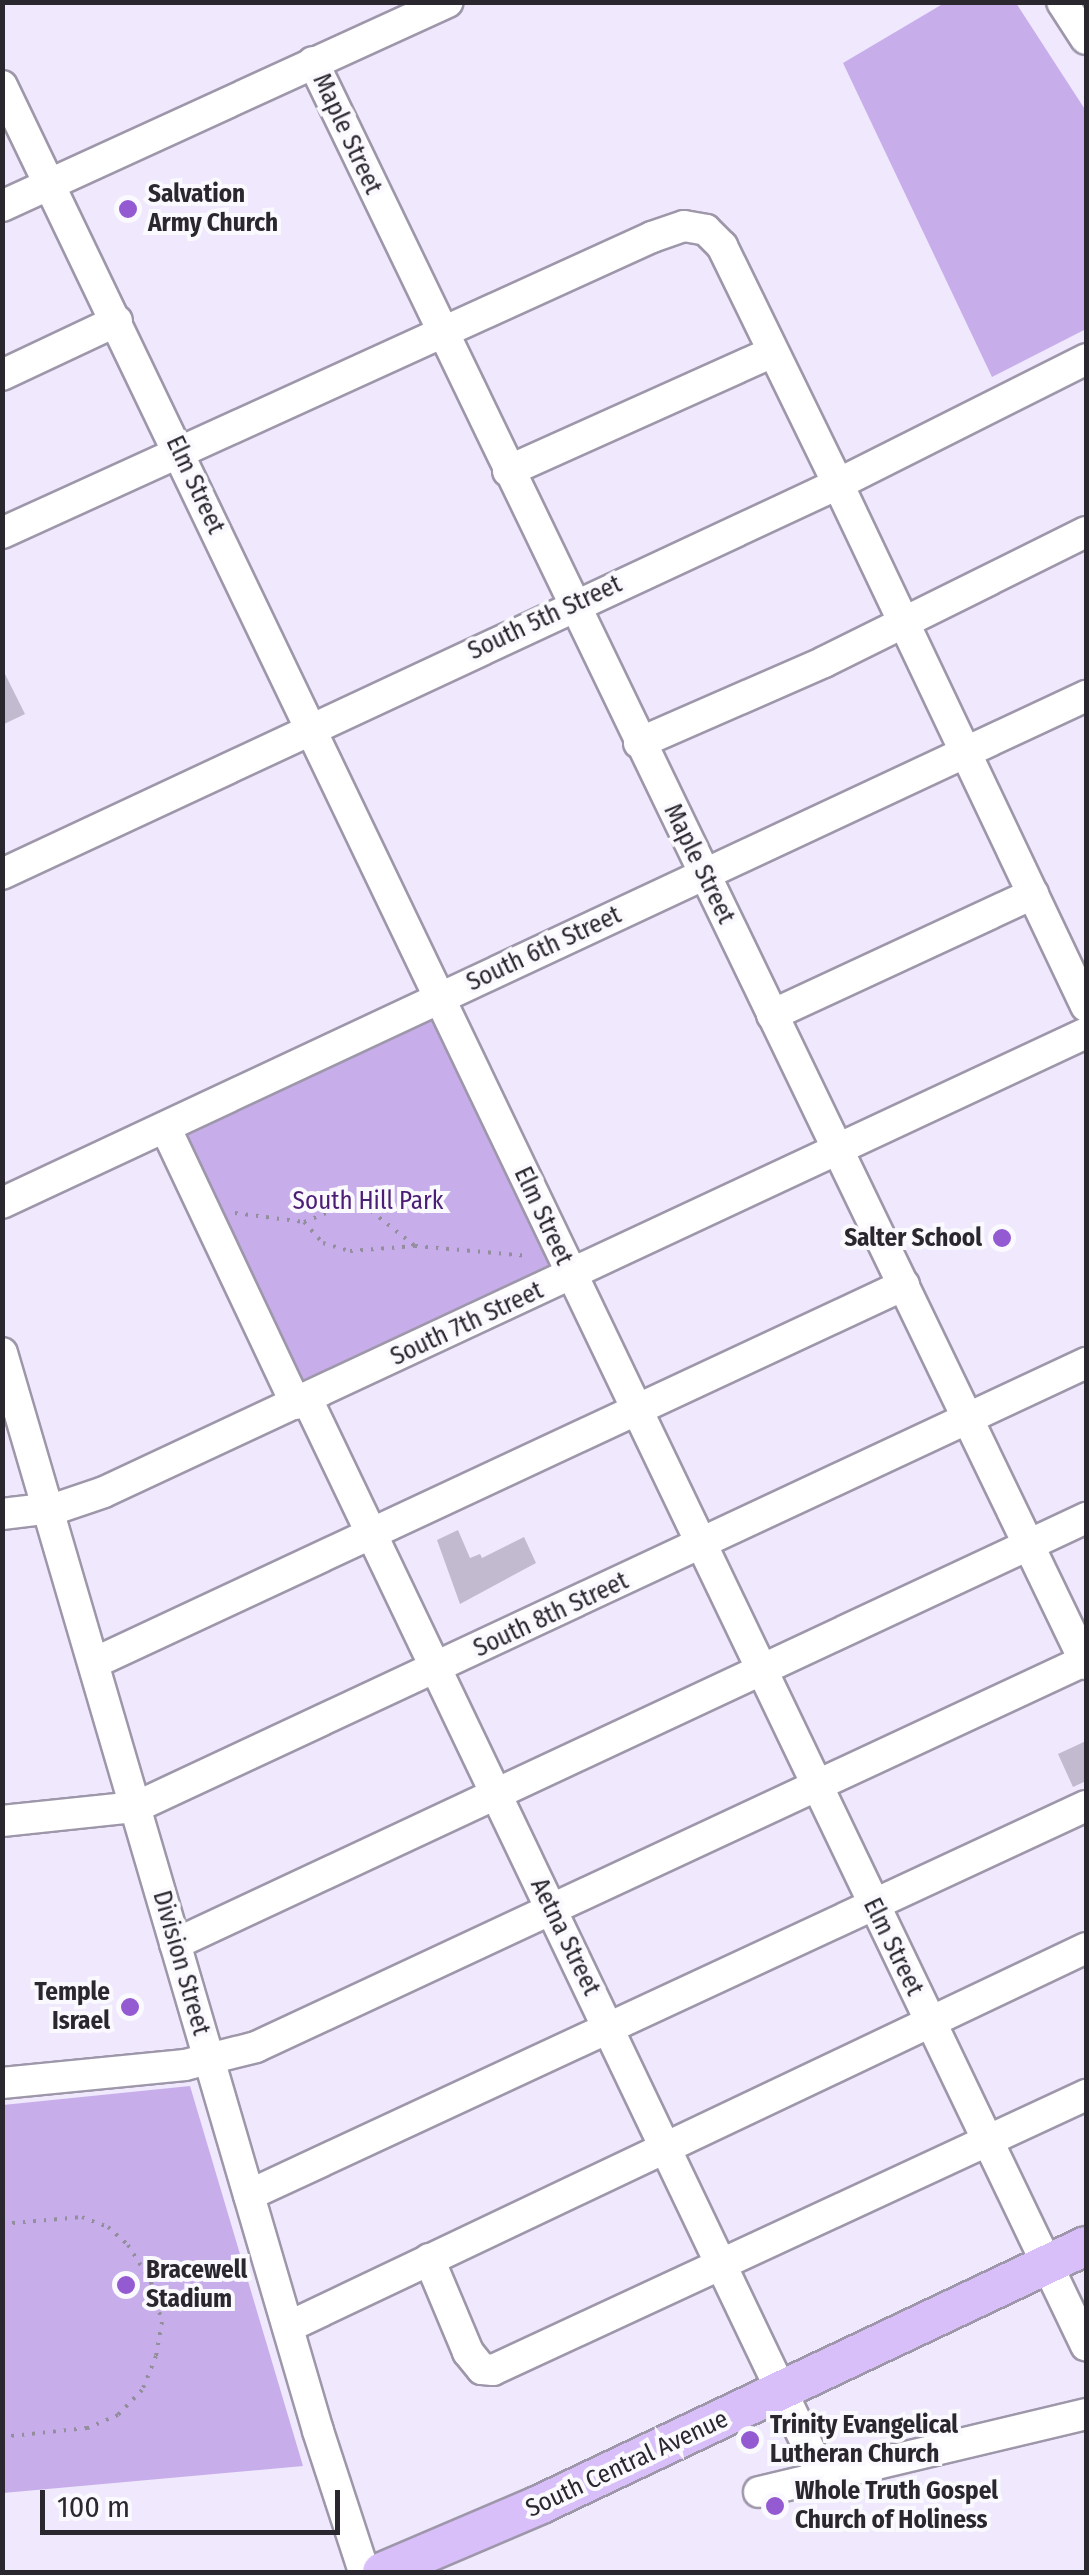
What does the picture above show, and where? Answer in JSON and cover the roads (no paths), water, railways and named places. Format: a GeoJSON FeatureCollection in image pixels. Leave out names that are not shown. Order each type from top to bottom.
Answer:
{"type":"FeatureCollection","features":[{"type":"Feature","properties":{"kind":"main road","name":"South Central Avenue"},"geometry":{"type":"LineString","coordinates":[[382,2572],[540,2506],[1086,2246]]}},
{"type":"Feature","properties":{"kind":"street"},"geometry":{"type":"LineString","coordinates":[[2,206],[447,2]]}},
{"type":"Feature","properties":{"kind":"street"},"geometry":{"type":"LineString","coordinates":[[1062,2],[1086,39]]}},
{"type":"Feature","properties":{"kind":"street","name":"Maple Street"},"geometry":{"type":"LineString","coordinates":[[313,62],[572,606],[1086,1662]]}},
{"type":"Feature","properties":{"kind":"street","name":"Elm Street"},"geometry":{"type":"LineString","coordinates":[[2,86],[1086,2346]]}},
{"type":"Feature","properties":{"kind":"street"},"geometry":{"type":"LineString","coordinates":[[2,533],[652,237],[696,226],[722,246],[1086,1006]]}},
{"type":"Feature","properties":{"kind":"street"},"geometry":{"type":"LineString","coordinates":[[2,375],[117,322]]}},
{"type":"Feature","properties":{"kind":"street"},"geometry":{"type":"LineString","coordinates":[[508,471],[773,352]]}},
{"type":"Feature","properties":{"kind":"street","name":"South 5th Street"},"geometry":{"type":"LineString","coordinates":[[2,874],[838,484],[1086,359]]}},
{"type":"Feature","properties":{"kind":"street"},"geometry":{"type":"LineString","coordinates":[[639,742],[904,623],[1086,532]]}},
{"type":"Feature","properties":{"kind":"street","name":"South 6th Street"},"geometry":{"type":"LineString","coordinates":[[2,1204],[704,874],[967,756],[1086,696]]}},
{"type":"Feature","properties":{"kind":"street"},"geometry":{"type":"LineString","coordinates":[[772,1015],[1033,894]]}},
{"type":"Feature","properties":{"kind":"street","name":"South 7th Street"},"geometry":{"type":"LineString","coordinates":[[2,1514],[49,1508],[104,1492],[1086,1033]]}},
{"type":"Feature","properties":{"kind":"street","name":"Aetna Street"},"geometry":{"type":"LineString","coordinates":[[166,1129],[371,1532],[822,2476]]}},
{"type":"Feature","properties":{"kind":"street"},"geometry":{"type":"LineString","coordinates":[[94,1663],[904,1285]]}},
{"type":"Feature","properties":{"kind":"street","name":"Division Street"},"geometry":{"type":"LineString","coordinates":[[3,1359],[364,2572]]}},
{"type":"Feature","properties":{"kind":"street","name":"South 8th Street"},"geometry":{"type":"LineString","coordinates":[[2,1821],[136,1807],[1086,1363]]}},
{"type":"Feature","properties":{"kind":"street"},"geometry":{"type":"LineString","coordinates":[[176,1944],[495,1791],[1086,1518]]}},
{"type":"Feature","properties":{"kind":"street"},"geometry":{"type":"LineString","coordinates":[[2,2083],[210,2061],[256,2047],[1086,1662]]}},
{"type":"Feature","properties":{"kind":"street"},"geometry":{"type":"LineString","coordinates":[[249,2195],[1086,1806]]}},
{"type":"Feature","properties":{"kind":"street"},"geometry":{"type":"LineString","coordinates":[[288,2327],[1086,1948]]}},
{"type":"Feature","properties":{"kind":"street"},"geometry":{"type":"LineString","coordinates":[[428,2259],[468,2352],[482,2369],[493,2370],[1086,2095]]}},
{"type":"Feature","properties":{"kind":"street"},"geometry":{"type":"LineString","coordinates":[[759,2492],[1086,2414]]}},
{"type":"Feature","properties":{"kind":"place","name":"Salvation Army Church"},"geometry":{"type":"Point","coordinates":[128,209]}},
{"type":"Feature","properties":{"kind":"place","name":"Salter School"},"geometry":{"type":"Point","coordinates":[1002,1238]}},
{"type":"Feature","properties":{"kind":"place","name":"Temple Israel"},"geometry":{"type":"Point","coordinates":[130,2007]}},
{"type":"Feature","properties":{"kind":"place","name":"Bracewell Stadium"},"geometry":{"type":"Point","coordinates":[126,2285]}},
{"type":"Feature","properties":{"kind":"place","name":"Trinity Evangelical Lutheran Church"},"geometry":{"type":"Point","coordinates":[750,2440]}},
{"type":"Feature","properties":{"kind":"place","name":"Whole Truth Gospel Church of Holiness"},"geometry":{"type":"Point","coordinates":[775,2506]}},
{"type":"Feature","properties":{"kind":"park label","name":"South Hill Park"},"geometry":{"type":"Point","coordinates":[368,1201]}}]}
